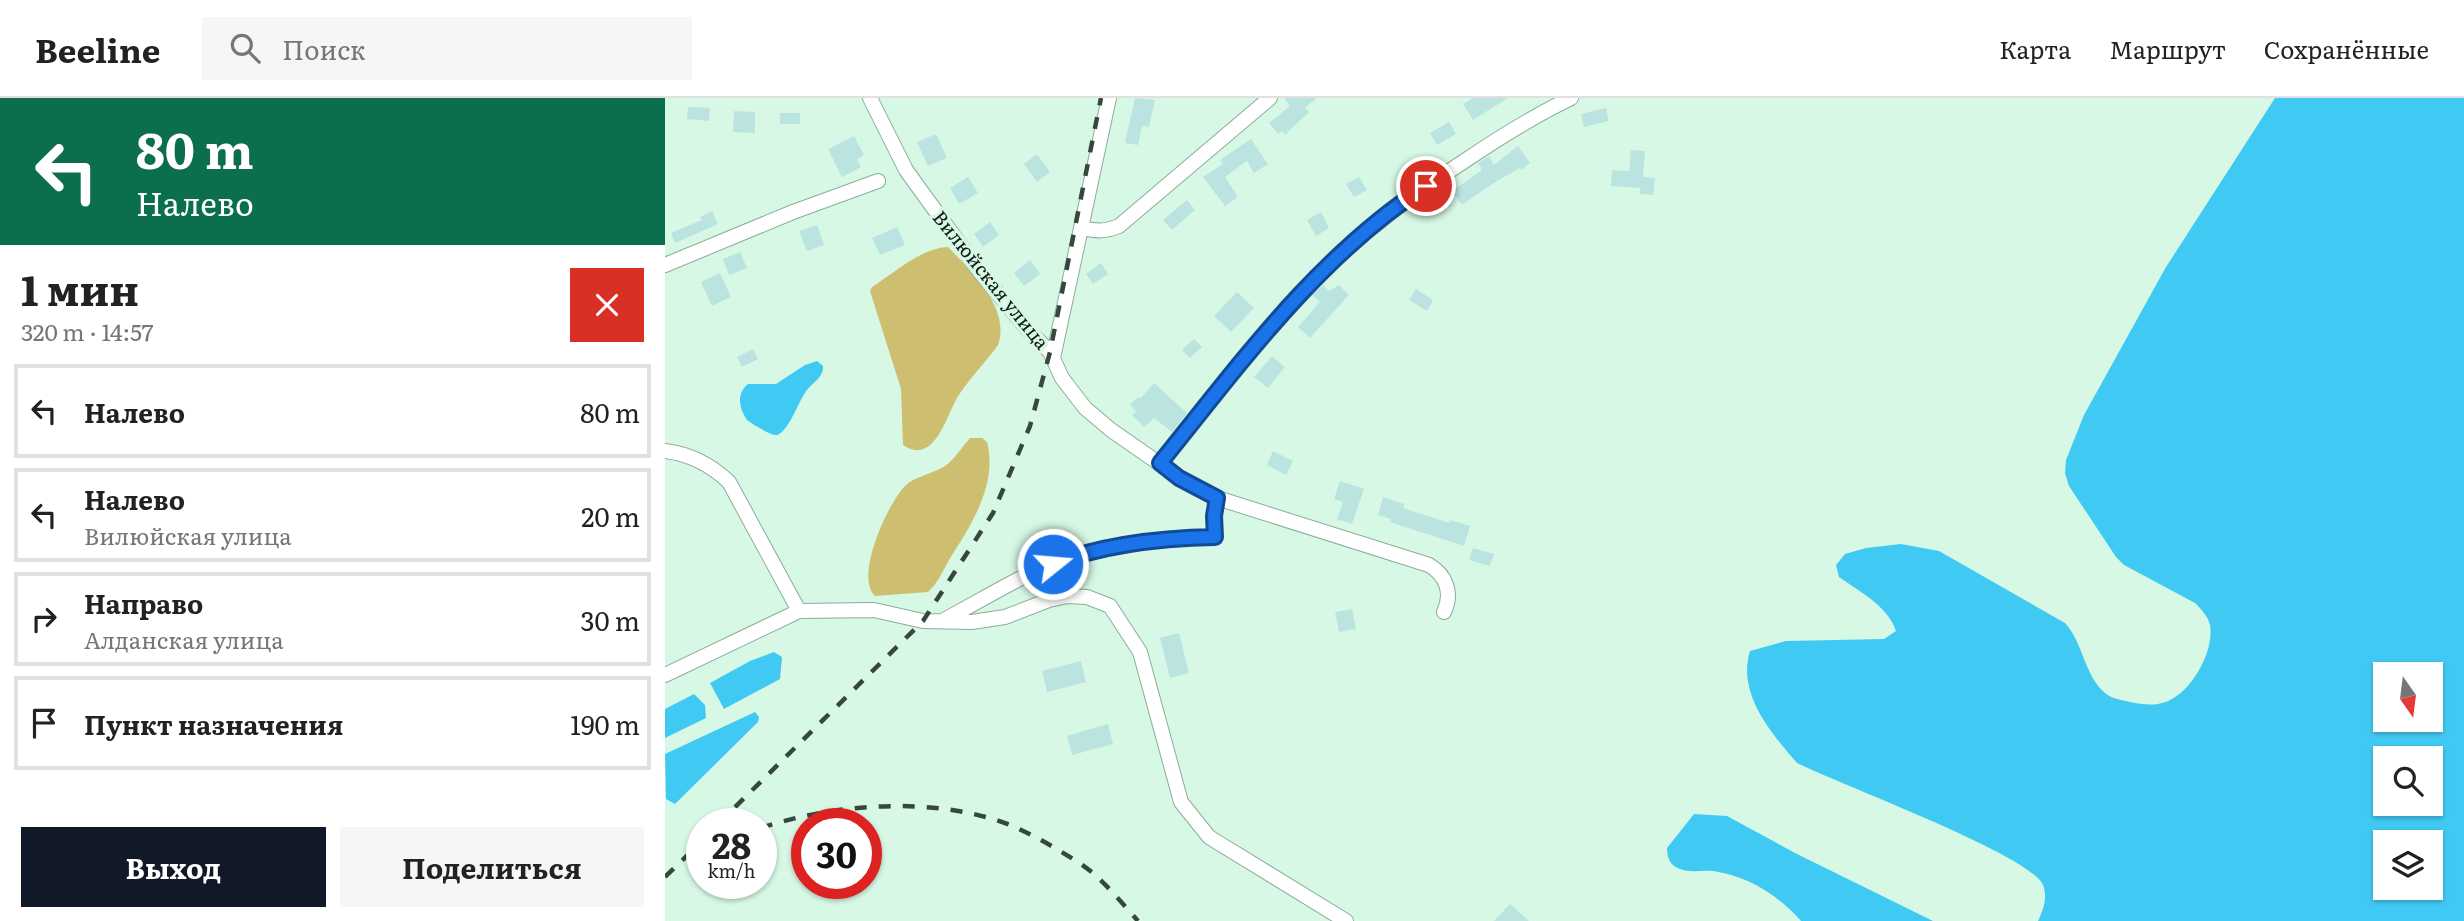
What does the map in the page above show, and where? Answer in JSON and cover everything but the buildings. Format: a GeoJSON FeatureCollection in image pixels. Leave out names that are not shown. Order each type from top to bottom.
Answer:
{"type":"FeatureCollection","features":[{"type":"Feature","properties":{"kind":"street","name":"Вилюйская улица"},"geometry":{"type":"LineString","coordinates":[[870,98],[906,170],[980,272],[1050,352],[1062,378],[1084,408],[1179,478],[1217,498],[1429,565],[1439,573],[1448,588],[1448,601],[1444,612]]}},
{"type":"Feature","properties":{"kind":"street"},"geometry":{"type":"LineString","coordinates":[[1053,358],[1109,98]]}},
{"type":"Feature","properties":{"kind":"street"},"geometry":{"type":"LineString","coordinates":[[1081,228],[1108,231],[1119,226],[1270,98]]}},
{"type":"Feature","properties":{"kind":"street"},"geometry":{"type":"LineString","coordinates":[[1160,463],[1280,316],[1322,272],[1369,229],[1406,199],[1531,118],[1571,98]]}},
{"type":"Feature","properties":{"kind":"street"},"geometry":{"type":"LineString","coordinates":[[665,265],[793,212],[878,181]]}},
{"type":"Feature","properties":{"kind":"street"},"geometry":{"type":"LineString","coordinates":[[665,451],[677,452],[713,467],[729,482],[799,611]]}},
{"type":"Feature","properties":{"kind":"street"},"geometry":{"type":"LineString","coordinates":[[944,620],[1035,571],[1072,556],[1167,537],[1215,537],[1217,498]]}},
{"type":"Feature","properties":{"kind":"street"},"geometry":{"type":"LineString","coordinates":[[665,674],[799,611],[874,610],[923,621],[972,622],[1005,617],[1067,596],[1087,597],[1110,607],[1140,652],[1181,802],[1209,837],[1346,921]]}},
{"type":"Feature","properties":{"kind":"shaded area"},"geometry":{"type":"Polygon","coordinates":[[[948,247],[986,291],[999,317],[1001,331],[998,345],[961,391],[937,436],[923,449],[914,450],[903,445],[901,389],[870,291],[918,256],[948,247]]]}},
{"type":"Feature","properties":{"kind":"shaded area"},"geometry":{"type":"Polygon","coordinates":[[[970,438],[982,438],[987,442],[989,474],[986,489],[974,519],[940,577],[928,592],[875,596],[870,587],[868,573],[876,540],[890,508],[905,486],[945,466],[970,438]]]}},
{"type":"Feature","properties":{"kind":"water"},"geometry":{"type":"Polygon","coordinates":[[[2275,98],[2464,98],[2464,921],[2038,921],[2045,895],[2043,885],[2031,872],[1970,838],[1797,763],[1776,738],[1752,697],[1747,667],[1750,651],[1786,641],[1884,639],[1896,631],[1880,607],[1839,577],[1836,565],[1845,554],[1866,548],[1901,544],[1939,551],[2065,623],[2076,639],[2092,677],[2111,697],[2150,705],[2172,699],[2182,692],[2204,660],[2210,625],[2195,603],[2124,565],[2069,486],[2065,473],[2066,460],[2084,415],[2166,267],[2275,98]]]}},
{"type":"Feature","properties":{"kind":"water"},"geometry":{"type":"Polygon","coordinates":[[[817,361],[823,366],[821,374],[805,393],[781,433],[771,434],[747,420],[742,411],[740,397],[748,384],[776,384],[805,365],[817,361]]]}},
{"type":"Feature","properties":{"kind":"water"},"geometry":{"type":"Polygon","coordinates":[[[774,652],[782,657],[780,679],[724,709],[710,683],[750,661],[774,652]]]}},
{"type":"Feature","properties":{"kind":"water"},"geometry":{"type":"Polygon","coordinates":[[[694,694],[705,705],[706,718],[665,738],[665,709],[694,694]]]}},
{"type":"Feature","properties":{"kind":"water"},"geometry":{"type":"Polygon","coordinates":[[[755,712],[759,717],[758,722],[675,804],[666,799],[665,754],[755,712]]]}},
{"type":"Feature","properties":{"kind":"water"},"geometry":{"type":"Polygon","coordinates":[[[1694,814],[1727,816],[1933,921],[1801,921],[1772,895],[1750,882],[1713,871],[1677,868],[1670,861],[1667,848],[1694,814]]]}},
{"type":"Feature","properties":{"kind":"railway"},"geometry":{"type":"LineString","coordinates":[[734,808],[923,621],[993,513],[1030,426],[1050,352],[1101,98]]}},
{"type":"Feature","properties":{"kind":"railway"},"geometry":{"type":"LineString","coordinates":[[777,824],[821,813],[885,806],[950,810],[981,816],[1028,833],[1081,864],[1104,883],[1138,921]]}},
{"type":"Feature","properties":{"kind":"railway"},"geometry":{"type":"LineString","coordinates":[[665,877],[686,857]]}},
{"type":"Feature","properties":{"kind":"route"},"geometry":{"type":"LineString","coordinates":[[1053,564],[1072,556],[1167,537],[1215,537],[1217,498],[1179,478],[1160,463],[1280,316],[1322,272],[1369,229],[1426,186]]}}]}
